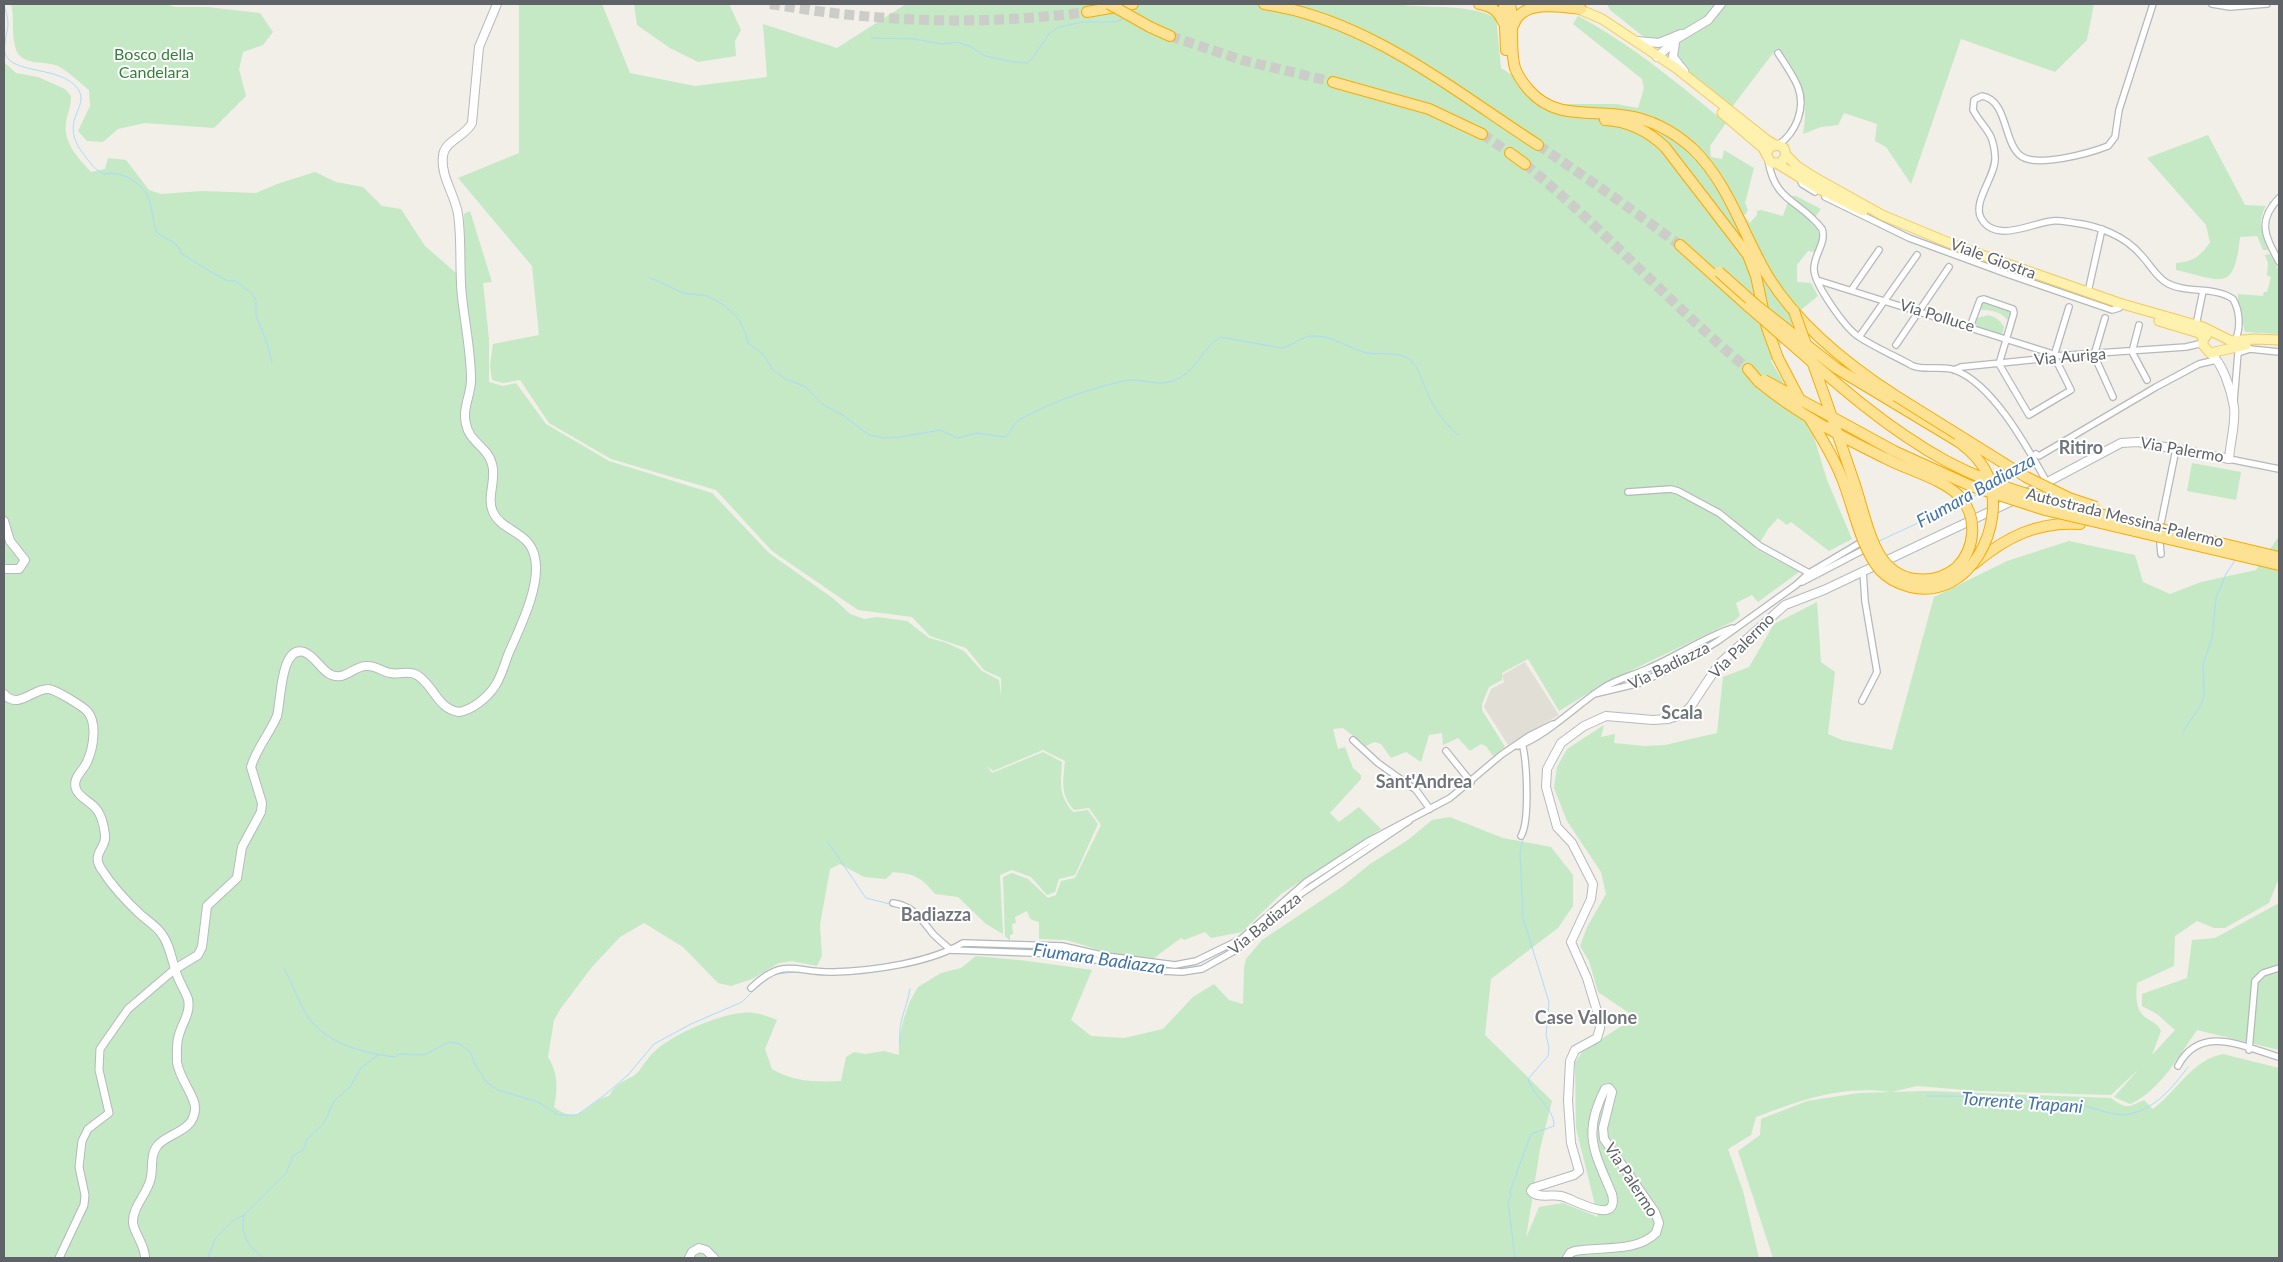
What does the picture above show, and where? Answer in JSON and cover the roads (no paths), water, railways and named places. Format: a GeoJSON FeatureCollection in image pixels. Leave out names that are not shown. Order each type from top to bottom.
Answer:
{"type":"FeatureCollection","features":[{"type":"Feature","properties":{"kind":"highway"},"geometry":{"type":"LineString","coordinates":[[1109,4],[1170,36]]}},
{"type":"Feature","properties":{"kind":"highway"},"geometry":{"type":"LineString","coordinates":[[1087,12],[1129,4]]}},
{"type":"Feature","properties":{"kind":"highway"},"geometry":{"type":"LineString","coordinates":[[1264,4],[1284,8],[1347,28],[1379,43],[1538,145]]}},
{"type":"Feature","properties":{"kind":"highway"},"geometry":{"type":"LineString","coordinates":[[1478,4],[1488,6],[1497,11],[1509,27]]}},
{"type":"Feature","properties":{"kind":"highway"},"geometry":{"type":"LineString","coordinates":[[1504,4],[1509,27]]}},
{"type":"Feature","properties":{"kind":"highway"},"geometry":{"type":"LineString","coordinates":[[1510,4],[1508,66],[1521,92],[1534,104],[1556,116],[1572,119],[1620,114],[1642,119],[1674,134],[1693,149],[1715,176],[1768,276],[1794,312],[1872,381],[2026,476],[2050,489],[2088,505],[2279,550]]}},
{"type":"Feature","properties":{"kind":"highway"},"geometry":{"type":"LineString","coordinates":[[1509,27],[1519,13],[1529,7],[1559,6],[1581,9]]}},
{"type":"Feature","properties":{"kind":"highway"},"geometry":{"type":"LineString","coordinates":[[1333,82],[1429,110],[1482,134]]}},
{"type":"Feature","properties":{"kind":"highway"},"geometry":{"type":"LineString","coordinates":[[1591,117],[1620,122],[1645,132],[1665,147],[1745,250],[1756,276],[1767,328],[1778,358],[1836,466],[1869,552],[1882,572],[1902,585],[1928,588],[1950,582],[1995,547],[2014,536],[2040,527],[2064,524],[2080,524],[2279,572]]}},
{"type":"Feature","properties":{"kind":"highway"},"geometry":{"type":"LineString","coordinates":[[1510,154],[1525,164]]}},
{"type":"Feature","properties":{"kind":"highway"},"geometry":{"type":"LineString","coordinates":[[1682,247],[1704,262],[1836,368],[1959,442],[1977,458],[1990,482],[1993,510],[1984,546],[1968,569]]}},
{"type":"Feature","properties":{"kind":"highway","name":"Autostrada Messina-Palermo"},"geometry":{"type":"LineString","coordinates":[[1720,276],[1734,294],[1872,411],[1937,455],[1977,476],[2007,488],[2086,511],[2279,557]]}},
{"type":"Feature","properties":{"kind":"highway"},"geometry":{"type":"LineString","coordinates":[[1760,380],[1774,396],[1824,426],[1837,433],[1843,437],[1944,485],[1957,495],[1969,512],[1972,529],[1967,553],[1957,567],[1937,578],[1916,579],[1895,572],[1880,556],[1871,533],[1840,442],[1837,433],[1834,424],[1828,406],[1794,312]]}},
{"type":"Feature","properties":{"kind":"highway","name":"Autostrada Messina-Palermo"},"geometry":{"type":"LineString","coordinates":[[1748,369],[1760,380],[1894,450],[1971,486],[2045,510],[2279,566]]}},
{"type":"Feature","properties":{"kind":"main road"},"geometry":{"type":"LineString","coordinates":[[175,969],[198,955],[202,946],[207,906],[237,878],[242,847],[260,812],[262,803],[253,773],[253,761],[276,718],[280,707],[282,679],[292,656],[297,652],[306,653],[330,674],[336,676],[365,666],[373,666],[395,674],[414,673],[421,678],[446,708],[458,712],[477,703],[495,686],[522,624],[534,584],[536,559],[526,539],[493,513],[491,498],[493,465],[487,452],[469,435],[466,424],[465,410],[470,374],[462,296],[458,215],[442,160],[445,149],[466,131],[472,122],[480,43],[497,4]]}},
{"type":"Feature","properties":{"kind":"main road"},"geometry":{"type":"LineString","coordinates":[[1565,4],[1602,19],[1676,68],[1786,153],[1784,160],[1777,164],[1767,157],[1759,144],[1671,72],[1657,57]]}},
{"type":"Feature","properties":{"kind":"main road"},"geometry":{"type":"LineString","coordinates":[[1635,41],[1655,44],[1666,41],[1708,20],[1722,4]]}},
{"type":"Feature","properties":{"kind":"main road"},"geometry":{"type":"LineString","coordinates":[[1657,57],[1692,29]]}},
{"type":"Feature","properties":{"kind":"main road"},"geometry":{"type":"LineString","coordinates":[[1657,57],[1661,46],[1666,41]]}},
{"type":"Feature","properties":{"kind":"main road"},"geometry":{"type":"LineString","coordinates":[[1675,42],[1674,57],[1697,85]]}},
{"type":"Feature","properties":{"kind":"main road"},"geometry":{"type":"LineString","coordinates":[[1767,157],[1768,149],[1776,145]]}},
{"type":"Feature","properties":{"kind":"main road","name":"Viale Giostra"},"geometry":{"type":"LineString","coordinates":[[1786,153],[1797,166],[1814,177],[1899,223],[1959,247],[2088,292],[2196,325],[2217,335],[2234,340],[2279,340]]}},
{"type":"Feature","properties":{"kind":"main road","name":"Viale Giostra"},"geometry":{"type":"LineString","coordinates":[[1777,164],[1817,188],[1897,228],[1956,252],[2119,308],[2192,330],[2214,351]]}},
{"type":"Feature","properties":{"kind":"main road"},"geometry":{"type":"LineString","coordinates":[[2217,335],[2214,351],[2234,408],[2228,458]]}},
{"type":"Feature","properties":{"kind":"main road"},"geometry":{"type":"LineString","coordinates":[[2214,351],[2223,343],[2217,335]]}},
{"type":"Feature","properties":{"kind":"main road"},"geometry":{"type":"LineString","coordinates":[[2214,351],[2248,344],[2279,346]]}},
{"type":"Feature","properties":{"kind":"main road","name":"Via Palermo"},"geometry":{"type":"LineString","coordinates":[[1567,1258],[1570,1252],[1575,1250],[1614,1248],[1646,1240],[1656,1233],[1659,1223],[1655,1212],[1604,1139],[1603,1128],[1612,1092],[1609,1088],[1605,1089],[1602,1094],[1593,1122],[1591,1138],[1612,1194],[1611,1205],[1605,1210],[1597,1211],[1563,1196],[1537,1195],[1531,1191],[1534,1188],[1574,1175],[1579,1171],[1571,1143],[1568,1101],[1570,1061],[1576,1050],[1597,1038],[1600,1028],[1590,986],[1571,942],[1590,899],[1593,882],[1574,845],[1556,824],[1545,779],[1553,756],[1561,743],[1584,726],[1603,717],[1660,720],[1683,714],[1691,706],[1719,664],[1787,605],[2048,484],[2124,442],[2138,442],[2228,458]]}},
{"type":"Feature","properties":{"kind":"main road"},"geometry":{"type":"LineString","coordinates":[[4,521],[10,542],[25,560],[19,569],[4,569]]}},
{"type":"Feature","properties":{"kind":"main road"},"geometry":{"type":"LineString","coordinates":[[4,694],[9,699],[15,701],[41,690],[53,690],[88,712],[92,722],[92,745],[87,762],[77,777],[75,785],[78,793],[96,808],[102,821],[105,836],[98,854],[99,865],[133,906],[162,933],[187,997],[189,1008],[178,1039],[178,1063],[183,1081],[194,1101],[195,1110],[185,1127],[159,1144],[153,1155],[150,1181],[144,1197],[135,1210],[133,1219],[134,1227],[143,1244],[145,1258]]}},
{"type":"Feature","properties":{"kind":"main road"},"geometry":{"type":"LineString","coordinates":[[690,1258],[693,1250],[699,1248],[705,1249],[714,1258]]}},
{"type":"Feature","properties":{"kind":"street"},"geometry":{"type":"LineString","coordinates":[[2153,4],[2118,110],[2115,137],[2108,146],[2065,157],[2030,161],[2016,151],[1999,112],[1990,99],[1980,96],[1975,98],[1972,104],[1974,113],[1990,133],[1995,155],[1995,165],[1980,204],[1980,214],[1984,222],[2000,230],[2024,229],[2053,221],[2088,225],[2102,229],[2134,248],[2166,283],[2227,296],[2234,301],[2239,324],[2238,334],[2234,340]]}},
{"type":"Feature","properties":{"kind":"street"},"geometry":{"type":"LineString","coordinates":[[2212,4],[2230,7],[2268,4]]}},
{"type":"Feature","properties":{"kind":"street"},"geometry":{"type":"LineString","coordinates":[[1778,53],[1800,93],[1798,121],[1790,136],[1786,153]]}},
{"type":"Feature","properties":{"kind":"street"},"geometry":{"type":"LineString","coordinates":[[1776,145],[1790,136]]}},
{"type":"Feature","properties":{"kind":"street"},"geometry":{"type":"LineString","coordinates":[[1767,157],[1770,175],[1779,190],[1822,229],[1823,240],[1814,267],[1817,280],[1851,330],[1859,337],[1916,367],[1954,370],[1976,384],[1999,407],[2034,455],[2037,465],[2048,484]]}},
{"type":"Feature","properties":{"kind":"street"},"geometry":{"type":"LineString","coordinates":[[1770,175],[1777,164]]}},
{"type":"Feature","properties":{"kind":"street"},"geometry":{"type":"LineString","coordinates":[[2279,198],[2269,210],[2265,226],[2266,237],[2279,262]]}},
{"type":"Feature","properties":{"kind":"street"},"geometry":{"type":"LineString","coordinates":[[2088,292],[2102,229]]}},
{"type":"Feature","properties":{"kind":"street"},"geometry":{"type":"LineString","coordinates":[[1852,289],[1880,250]]}},
{"type":"Feature","properties":{"kind":"street"},"geometry":{"type":"LineString","coordinates":[[1859,337],[1917,255]]}},
{"type":"Feature","properties":{"kind":"street"},"geometry":{"type":"LineString","coordinates":[[1896,345],[1949,267]]}},
{"type":"Feature","properties":{"kind":"street","name":"Via Polluce"},"geometry":{"type":"LineString","coordinates":[[1817,280],[1852,289],[2050,353],[2054,356]]}},
{"type":"Feature","properties":{"kind":"street"},"geometry":{"type":"LineString","coordinates":[[2196,325],[2203,291]]}},
{"type":"Feature","properties":{"kind":"street"},"geometry":{"type":"LineString","coordinates":[[1970,327],[1980,300],[1984,298],[2011,307],[2014,313],[1998,364],[2029,415],[2071,390],[2054,356],[2069,307]]}},
{"type":"Feature","properties":{"kind":"street"},"geometry":{"type":"LineString","coordinates":[[2105,318],[2094,355],[2114,397]]}},
{"type":"Feature","properties":{"kind":"street"},"geometry":{"type":"LineString","coordinates":[[2139,326],[2132,352],[2147,380]]}},
{"type":"Feature","properties":{"kind":"street"},"geometry":{"type":"LineString","coordinates":[[2186,347],[2214,351]]}},
{"type":"Feature","properties":{"kind":"street"},"geometry":{"type":"LineString","coordinates":[[2186,347],[2214,351]]}},
{"type":"Feature","properties":{"kind":"street","name":"Via Auriga"},"geometry":{"type":"LineString","coordinates":[[1954,370],[1961,367],[2054,356],[2094,355],[2186,347]]}},
{"type":"Feature","properties":{"kind":"street"},"geometry":{"type":"LineString","coordinates":[[2234,408],[2237,355],[2245,350],[2279,352]]}},
{"type":"Feature","properties":{"kind":"street"},"geometry":{"type":"LineString","coordinates":[[2034,455],[2039,456],[2199,364],[2214,351]]}},
{"type":"Feature","properties":{"kind":"street"},"geometry":{"type":"LineString","coordinates":[[2161,554],[2159,534],[2176,449]]}},
{"type":"Feature","properties":{"kind":"street","name":"Via Palermo"},"geometry":{"type":"LineString","coordinates":[[2228,458],[2279,469]]}},
{"type":"Feature","properties":{"kind":"street"},"geometry":{"type":"LineString","coordinates":[[1628,492],[1671,489],[1678,491],[1719,513],[1760,546],[1809,573]]}},
{"type":"Feature","properties":{"kind":"street","name":"Via Badiazza"},"geometry":{"type":"LineString","coordinates":[[1796,585],[1809,573],[1858,544],[1870,545]]}},
{"type":"Feature","properties":{"kind":"street"},"geometry":{"type":"LineString","coordinates":[[1870,545],[1879,563]]}},
{"type":"Feature","properties":{"kind":"street","name":"Via Badiazza"},"geometry":{"type":"LineString","coordinates":[[1594,694],[1640,683],[1693,656],[1718,641],[1796,585],[1870,545]]}},
{"type":"Feature","properties":{"kind":"street"},"geometry":{"type":"LineString","coordinates":[[1861,572],[1877,672],[1862,701]]}},
{"type":"Feature","properties":{"kind":"street"},"geometry":{"type":"LineString","coordinates":[[1780,596],[1787,605]]}},
{"type":"Feature","properties":{"kind":"street"},"geometry":{"type":"LineString","coordinates":[[1772,602],[1779,610]]}},
{"type":"Feature","properties":{"kind":"street","name":"Via Badiazza"},"geometry":{"type":"LineString","coordinates":[[751,988],[767,974],[783,969],[798,968],[839,971],[903,964],[951,950],[963,944],[1052,945],[1076,948],[1115,957],[1181,966],[1206,957],[1252,931],[1306,882],[1367,842],[1450,798],[1497,758],[1552,724],[1605,687],[1650,668],[1715,634],[1738,626]]}},
{"type":"Feature","properties":{"kind":"street"},"geometry":{"type":"LineString","coordinates":[[1353,740],[1378,763],[1416,790],[1430,809]]}},
{"type":"Feature","properties":{"kind":"street"},"geometry":{"type":"LineString","coordinates":[[1521,836],[1525,826],[1526,812],[1526,773],[1522,743]]}},
{"type":"Feature","properties":{"kind":"street"},"geometry":{"type":"LineString","coordinates":[[1446,752],[1471,782]]}},
{"type":"Feature","properties":{"kind":"street","name":"Via Badiazza"},"geometry":{"type":"LineString","coordinates":[[951,950],[1060,954],[1119,965],[1182,972],[1206,967],[1236,950],[1302,893],[1399,830],[1412,819]]}},
{"type":"Feature","properties":{"kind":"street"},"geometry":{"type":"LineString","coordinates":[[893,903],[910,907],[915,911],[935,935],[951,950]]}},
{"type":"Feature","properties":{"kind":"street"},"geometry":{"type":"LineString","coordinates":[[1232,944],[1236,950]]}},
{"type":"Feature","properties":{"kind":"street"},"geometry":{"type":"LineString","coordinates":[[2249,1049],[2255,981],[2262,972],[2279,968]]}},
{"type":"Feature","properties":{"kind":"street"},"geometry":{"type":"LineString","coordinates":[[59,1258],[84,1205],[85,1195],[79,1167],[82,1141],[88,1129],[109,1113],[99,1070],[100,1049],[125,1012],[175,969]]}},
{"type":"Feature","properties":{"kind":"street"},"geometry":{"type":"LineString","coordinates":[[2178,1066],[2197,1048],[2211,1043],[2249,1049],[2279,1058]]}},
{"type":"Feature","properties":{"kind":"waterway"},"geometry":{"type":"LineString","coordinates":[[4,4],[8,18],[5,53],[9,60],[26,68],[60,76],[70,81],[78,89],[81,96],[73,124],[77,144],[85,156],[93,166],[104,174],[111,173],[125,176],[143,189],[150,202],[157,233],[177,245],[182,254],[228,281],[236,281],[251,293],[256,300],[256,316],[266,340],[272,362]]}},
{"type":"Feature","properties":{"kind":"waterway"},"geometry":{"type":"LineString","coordinates":[[872,38],[915,39],[941,44],[957,42],[971,47],[985,56],[1027,63],[1032,59],[1049,34],[1059,27],[1083,22],[1115,22],[1126,18]]}},
{"type":"Feature","properties":{"kind":"waterway"},"geometry":{"type":"LineString","coordinates":[[649,277],[683,293],[708,296],[725,306],[738,318],[748,343],[763,354],[773,370],[784,378],[806,387],[822,404],[844,416],[869,435],[884,438],[940,430],[957,438],[977,433],[1005,437],[1019,420],[1044,407],[1083,392],[1130,380],[1161,383],[1173,381],[1193,367],[1213,342],[1220,337],[1282,348],[1309,336],[1320,336],[1334,340],[1367,353],[1397,355],[1408,358],[1416,366],[1430,399],[1438,412],[1458,435]]}},
{"type":"Feature","properties":{"kind":"waterway","name":"Fiumara Badiazza"},"geometry":{"type":"LineString","coordinates":[[2022,469],[2033,462]]}},
{"type":"Feature","properties":{"kind":"waterway","name":"Fiumara Badiazza"},"geometry":{"type":"LineString","coordinates":[[2002,480],[2012,475]]}},
{"type":"Feature","properties":{"kind":"waterway","name":"Fiumara Badiazza"},"geometry":{"type":"LineString","coordinates":[[1967,500],[1979,493]]}},
{"type":"Feature","properties":{"kind":"waterway","name":"Fiumara Badiazza"},"geometry":{"type":"LineString","coordinates":[[1877,542],[1959,504]]}},
{"type":"Feature","properties":{"kind":"waterway","name":"Fiumara Badiazza"},"geometry":{"type":"LineString","coordinates":[[1852,553],[1861,548]]}},
{"type":"Feature","properties":{"kind":"waterway"},"geometry":{"type":"LineString","coordinates":[[2184,730],[2201,705],[2204,695],[2203,664],[2212,638],[2216,598],[2226,574],[2236,559]]}},
{"type":"Feature","properties":{"kind":"waterway","name":"Fiumara Badiazza"},"geometry":{"type":"LineString","coordinates":[[1629,683],[1663,667],[1717,637]]}},
{"type":"Feature","properties":{"kind":"waterway"},"geometry":{"type":"LineString","coordinates":[[1515,1258],[1508,1201],[1511,1197],[1510,1191],[1531,1134],[1554,1126],[1551,1114],[1530,1085],[1528,1079],[1548,1056],[1549,1047],[1546,1035],[1549,1002],[1523,918],[1520,852],[1524,835]]}},
{"type":"Feature","properties":{"kind":"waterway"},"geometry":{"type":"LineString","coordinates":[[827,841],[866,898],[890,904]]}},
{"type":"Feature","properties":{"kind":"waterway","name":"Fiumara Badiazza"},"geometry":{"type":"LineString","coordinates":[[1303,889],[1364,848]]}},
{"type":"Feature","properties":{"kind":"waterway","name":"Fiumara Badiazza"},"geometry":{"type":"LineString","coordinates":[[969,948],[990,947]]}},
{"type":"Feature","properties":{"kind":"waterway","name":"Fiumara Badiazza"},"geometry":{"type":"LineString","coordinates":[[999,947],[1057,951]]}},
{"type":"Feature","properties":{"kind":"waterway","name":"Fiumara Badiazza"},"geometry":{"type":"LineString","coordinates":[[1061,951],[1082,955]]}},
{"type":"Feature","properties":{"kind":"waterway","name":"Fiumara Badiazza"},"geometry":{"type":"LineString","coordinates":[[903,967],[909,966]]}},
{"type":"Feature","properties":{"kind":"waterway","name":"Fiumara Badiazza"},"geometry":{"type":"LineString","coordinates":[[284,968],[306,1014],[323,1033],[334,1040],[358,1050],[395,1057],[399,1054],[424,1055],[449,1042],[460,1044],[470,1052],[486,1082],[498,1090],[538,1102],[558,1115],[577,1115],[628,1075],[654,1044],[691,1024],[742,1002],[762,982]]}},
{"type":"Feature","properties":{"kind":"waterway","name":"Fiumara Badiazza"},"geometry":{"type":"LineString","coordinates":[[776,974],[797,972]]}},
{"type":"Feature","properties":{"kind":"waterway","name":"Fiumara Badiazza"},"geometry":{"type":"LineString","coordinates":[[821,975],[857,973]]}},
{"type":"Feature","properties":{"kind":"waterway"},"geometry":{"type":"LineString","coordinates":[[900,1044],[901,1022],[910,989]]}},
{"type":"Feature","properties":{"kind":"waterway"},"geometry":{"type":"LineString","coordinates":[[208,1258],[215,1239],[234,1220],[244,1215],[286,1173],[293,1156],[304,1149],[307,1139],[324,1123],[334,1101],[350,1087],[361,1068],[378,1055]]}},
{"type":"Feature","properties":{"kind":"waterway","name":"Torrente Trapani"},"geometry":{"type":"LineString","coordinates":[[1927,1096],[2020,1098],[2082,1105],[2123,1115],[2139,1111],[2156,1102],[2170,1089],[2188,1067]]}},
{"type":"Feature","properties":{"kind":"waterway"},"geometry":{"type":"LineString","coordinates":[[244,1215],[244,1234],[250,1245],[264,1258]]}},
{"type":"Feature","properties":{"kind":"tunnel"},"geometry":{"type":"LineString","coordinates":[[770,4],[850,15],[929,20],[1007,19],[1087,12]]}},
{"type":"Feature","properties":{"kind":"tunnel"},"geometry":{"type":"LineString","coordinates":[[1170,36],[1242,60],[1333,82]]}},
{"type":"Feature","properties":{"kind":"tunnel"},"geometry":{"type":"LineString","coordinates":[[1482,134],[1510,153]]}},
{"type":"Feature","properties":{"kind":"tunnel"},"geometry":{"type":"LineString","coordinates":[[1538,145],[1680,245]]}},
{"type":"Feature","properties":{"kind":"tunnel"},"geometry":{"type":"LineString","coordinates":[[1525,164],[1582,214],[1691,319],[1748,369]]}},
{"type":"Feature","properties":{"kind":"district","name":"Ritiro"},"geometry":{"type":"Point","coordinates":[2081,448]}},
{"type":"Feature","properties":{"kind":"district","name":"Scala"},"geometry":{"type":"Point","coordinates":[1682,713]}},
{"type":"Feature","properties":{"kind":"district","name":"Sant'Andrea"},"geometry":{"type":"Point","coordinates":[1424,782]}},
{"type":"Feature","properties":{"kind":"district","name":"Badiazza"},"geometry":{"type":"Point","coordinates":[936,915]}},
{"type":"Feature","properties":{"kind":"district","name":"Case Vallone"},"geometry":{"type":"Point","coordinates":[1586,1018]}},
{"type":"Feature","properties":{"kind":"park label","name":"Bosco della Candelara"},"geometry":{"type":"Point","coordinates":[154,64]}}]}
